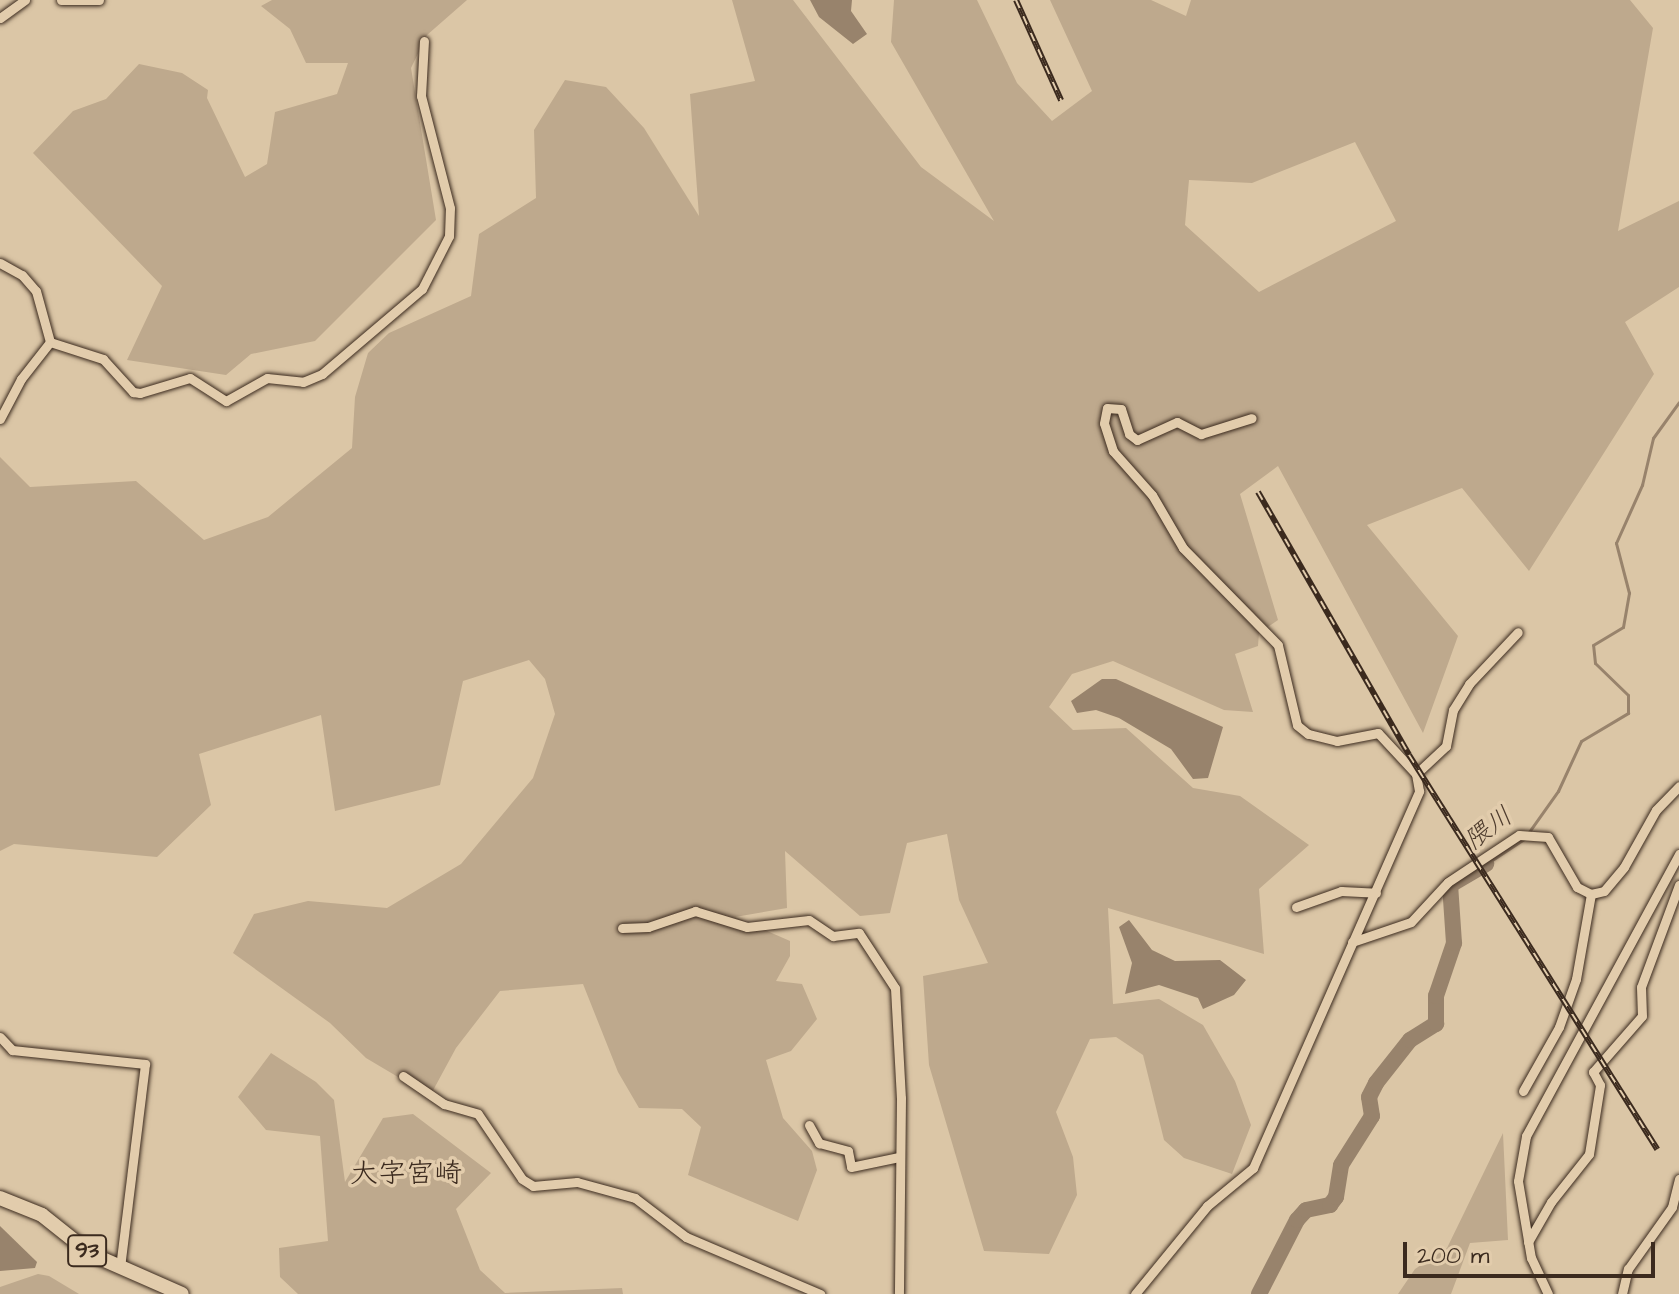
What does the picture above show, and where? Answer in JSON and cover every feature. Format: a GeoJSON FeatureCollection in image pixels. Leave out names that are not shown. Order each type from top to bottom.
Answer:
{"type":"FeatureCollection","features":[{"type":"Feature","properties":{"kind":"main road","name":"93"},"geometry":{"type":"LineString","coordinates":[[0,1198],[42,1215],[91,1254],[182,1294]]}},
{"type":"Feature","properties":{"kind":"street"},"geometry":{"type":"LineString","coordinates":[[0,18],[25,0]]}},
{"type":"Feature","properties":{"kind":"street"},"geometry":{"type":"LineString","coordinates":[[61,0],[99,0]]}},
{"type":"Feature","properties":{"kind":"street"},"geometry":{"type":"LineString","coordinates":[[50,342],[103,359],[125,385],[140,393],[190,378],[226,401],[267,378],[303,382],[322,374],[422,289],[449,236],[450,208],[418,78],[424,41]]}},
{"type":"Feature","properties":{"kind":"street"},"geometry":{"type":"LineString","coordinates":[[0,263],[22,275],[36,291],[50,342]]}},
{"type":"Feature","properties":{"kind":"street"},"geometry":{"type":"LineString","coordinates":[[0,419],[27,369],[50,342]]}},
{"type":"Feature","properties":{"kind":"street"},"geometry":{"type":"LineString","coordinates":[[1135,1294],[1207,1206],[1253,1168],[1419,791],[1416,774],[1378,733],[1337,741],[1308,734],[1297,725],[1278,645],[1183,548],[1152,495],[1113,451],[1104,423],[1107,408],[1121,409],[1129,434],[1137,440],[1177,422],[1201,434],[1252,418]]}},
{"type":"Feature","properties":{"kind":"street"},"geometry":{"type":"LineString","coordinates":[[1416,774],[1446,746],[1453,710],[1469,684],[1518,632]]}},
{"type":"Feature","properties":{"kind":"street"},"geometry":{"type":"LineString","coordinates":[[1591,894],[1613,884],[1656,810],[1679,786]]}},
{"type":"Feature","properties":{"kind":"street"},"geometry":{"type":"LineString","coordinates":[[1352,942],[1411,922],[1448,882],[1519,835],[1534,834],[1556,845],[1577,887],[1591,894]]}},
{"type":"Feature","properties":{"kind":"street"},"geometry":{"type":"LineString","coordinates":[[1548,1294],[1528,1242],[1518,1181],[1526,1136],[1678,858]]}},
{"type":"Feature","properties":{"kind":"street"},"geometry":{"type":"LineString","coordinates":[[1528,1242],[1551,1202],[1589,1154],[1600,1085],[1593,1072],[1642,1016],[1641,987],[1679,885]]}},
{"type":"Feature","properties":{"kind":"street"},"geometry":{"type":"LineString","coordinates":[[1296,907],[1341,891],[1376,893]]}},
{"type":"Feature","properties":{"kind":"street"},"geometry":{"type":"LineString","coordinates":[[1523,1091],[1559,1027],[1576,979],[1591,894]]}},
{"type":"Feature","properties":{"kind":"street"},"geometry":{"type":"LineString","coordinates":[[622,928],[648,927],[695,911],[747,927],[809,920],[833,936],[859,933],[895,988],[899,1294]]}},
{"type":"Feature","properties":{"kind":"street"},"geometry":{"type":"LineString","coordinates":[[0,1037],[12,1050],[145,1064],[120,1267]]}},
{"type":"Feature","properties":{"kind":"street"},"geometry":{"type":"LineString","coordinates":[[403,1076],[444,1104],[478,1114],[522,1179],[533,1186],[577,1182],[635,1198],[686,1237],[820,1294]]}},
{"type":"Feature","properties":{"kind":"street"},"geometry":{"type":"LineString","coordinates":[[809,1125],[819,1143],[848,1151],[851,1167],[899,1157]]}},
{"type":"Feature","properties":{"kind":"street"},"geometry":{"type":"LineString","coordinates":[[1622,1294],[1628,1269],[1672,1207],[1679,1179]]}},
{"type":"Feature","properties":{"kind":"shaded area"},"geometry":{"type":"Polygon","coordinates":[[[272,0],[467,0],[427,35],[411,68],[436,220],[315,341],[251,354],[226,375],[127,360],[162,286],[33,153],[73,111],[106,99],[139,64],[182,73],[208,90],[207,98],[245,177],[267,164],[275,112],[337,94],[348,63],[306,63],[290,29],[261,6],[272,0]]]}},
{"type":"Feature","properties":{"kind":"shaded area"},"geometry":{"type":"Polygon","coordinates":[[[732,0],[793,0],[921,167],[994,221],[891,42],[894,0],[977,0],[1017,83],[1052,121],[1092,91],[1050,0],[1151,0],[1186,16],[1191,0],[1630,0],[1653,28],[1618,231],[1679,201],[1679,287],[1625,322],[1654,374],[1529,571],[1462,488],[1367,525],[1458,636],[1423,733],[1278,466],[1240,494],[1278,620],[1259,633],[1258,646],[1235,654],[1253,712],[1224,710],[1113,661],[1072,674],[1049,707],[1073,730],[1126,728],[1193,788],[1240,796],[1309,845],[1259,889],[1264,954],[1108,908],[1113,1004],[1159,999],[1203,1025],[1235,1081],[1251,1125],[1232,1174],[1184,1158],[1164,1140],[1143,1055],[1116,1037],[1090,1039],[1056,1112],[1073,1157],[1077,1195],[1049,1254],[984,1251],[929,1065],[923,976],[988,963],[959,900],[947,834],[907,843],[890,913],[860,916],[785,851],[787,908],[735,917],[790,941],[790,956],[776,981],[802,984],[817,1019],[791,1051],[766,1060],[783,1118],[812,1151],[817,1170],[798,1221],[688,1175],[701,1127],[682,1109],[639,1108],[618,1072],[583,984],[500,991],[456,1048],[430,1096],[366,1058],[330,1023],[233,953],[254,914],[308,901],[387,908],[461,864],[533,778],[555,714],[545,679],[529,660],[463,681],[440,785],[335,811],[321,715],[199,754],[211,805],[157,857],[14,844],[0,851],[0,457],[30,487],[136,481],[204,540],[268,517],[352,448],[355,397],[368,353],[389,333],[471,296],[479,234],[536,198],[534,130],[565,80],[606,87],[644,128],[699,216],[690,94],[755,81],[732,0]],[[1355,142],[1252,183],[1189,180],[1185,225],[1259,292],[1396,221],[1355,142]]]}},
{"type":"Feature","properties":{"kind":"shaded area"},"geometry":{"type":"Polygon","coordinates":[[[810,0],[852,0],[851,11],[867,34],[853,44],[819,17],[810,0]]]}},
{"type":"Feature","properties":{"kind":"shaded area"},"geometry":{"type":"Polygon","coordinates":[[[1102,679],[1116,679],[1223,727],[1208,778],[1193,779],[1171,749],[1119,718],[1096,710],[1077,713],[1071,701],[1102,679]]]}},
{"type":"Feature","properties":{"kind":"shaded area"},"geometry":{"type":"Polygon","coordinates":[[[1129,920],[1152,950],[1175,961],[1220,960],[1246,980],[1234,995],[1203,1009],[1198,998],[1159,985],[1125,994],[1132,963],[1119,927],[1129,920]]]}},
{"type":"Feature","properties":{"kind":"shaded area"},"geometry":{"type":"Polygon","coordinates":[[[271,1053],[316,1082],[334,1100],[345,1182],[383,1118],[413,1114],[491,1173],[456,1209],[480,1270],[505,1293],[622,1288],[623,1294],[298,1294],[280,1277],[279,1248],[328,1241],[320,1136],[266,1130],[238,1097],[271,1053]]]}},
{"type":"Feature","properties":{"kind":"shaded area"},"geometry":{"type":"Polygon","coordinates":[[[1503,1133],[1508,1240],[1470,1243],[1451,1294],[1398,1294],[1415,1269],[1447,1248],[1503,1133]]]}},
{"type":"Feature","properties":{"kind":"shaded area"},"geometry":{"type":"Polygon","coordinates":[[[0,1226],[37,1262],[35,1268],[0,1271],[0,1226]]]}},
{"type":"Feature","properties":{"kind":"shaded area"},"geometry":{"type":"Polygon","coordinates":[[[38,1274],[49,1276],[79,1294],[0,1294],[0,1287],[38,1274]]]}},
{"type":"Feature","properties":{"kind":"waterway","name":"隈川"},"geometry":{"type":"LineString","coordinates":[[1486,864],[1524,839],[1558,791],[1581,741],[1628,713],[1628,695],[1595,663],[1593,645],[1623,627],[1629,593],[1616,543],[1642,485],[1653,438],[1679,402]]}},
{"type":"Feature","properties":{"kind":"waterway","name":"隈川"},"geometry":{"type":"LineString","coordinates":[[1259,1294],[1297,1220],[1306,1210],[1330,1205],[1336,1197],[1341,1165],[1372,1116],[1369,1097],[1376,1083],[1410,1040],[1436,1024],[1436,996],[1454,943],[1450,885],[1486,864]]}},
{"type":"Feature","properties":{"kind":"railway"},"geometry":{"type":"LineString","coordinates":[[1016,0],[1061,100]]}},
{"type":"Feature","properties":{"kind":"railway"},"geometry":{"type":"LineString","coordinates":[[1258,492],[1409,755],[1657,1149]]}},
{"type":"Feature","properties":{"kind":"district","name":"大字宮崎"},"geometry":{"type":"Point","coordinates":[406,1174]}}]}
